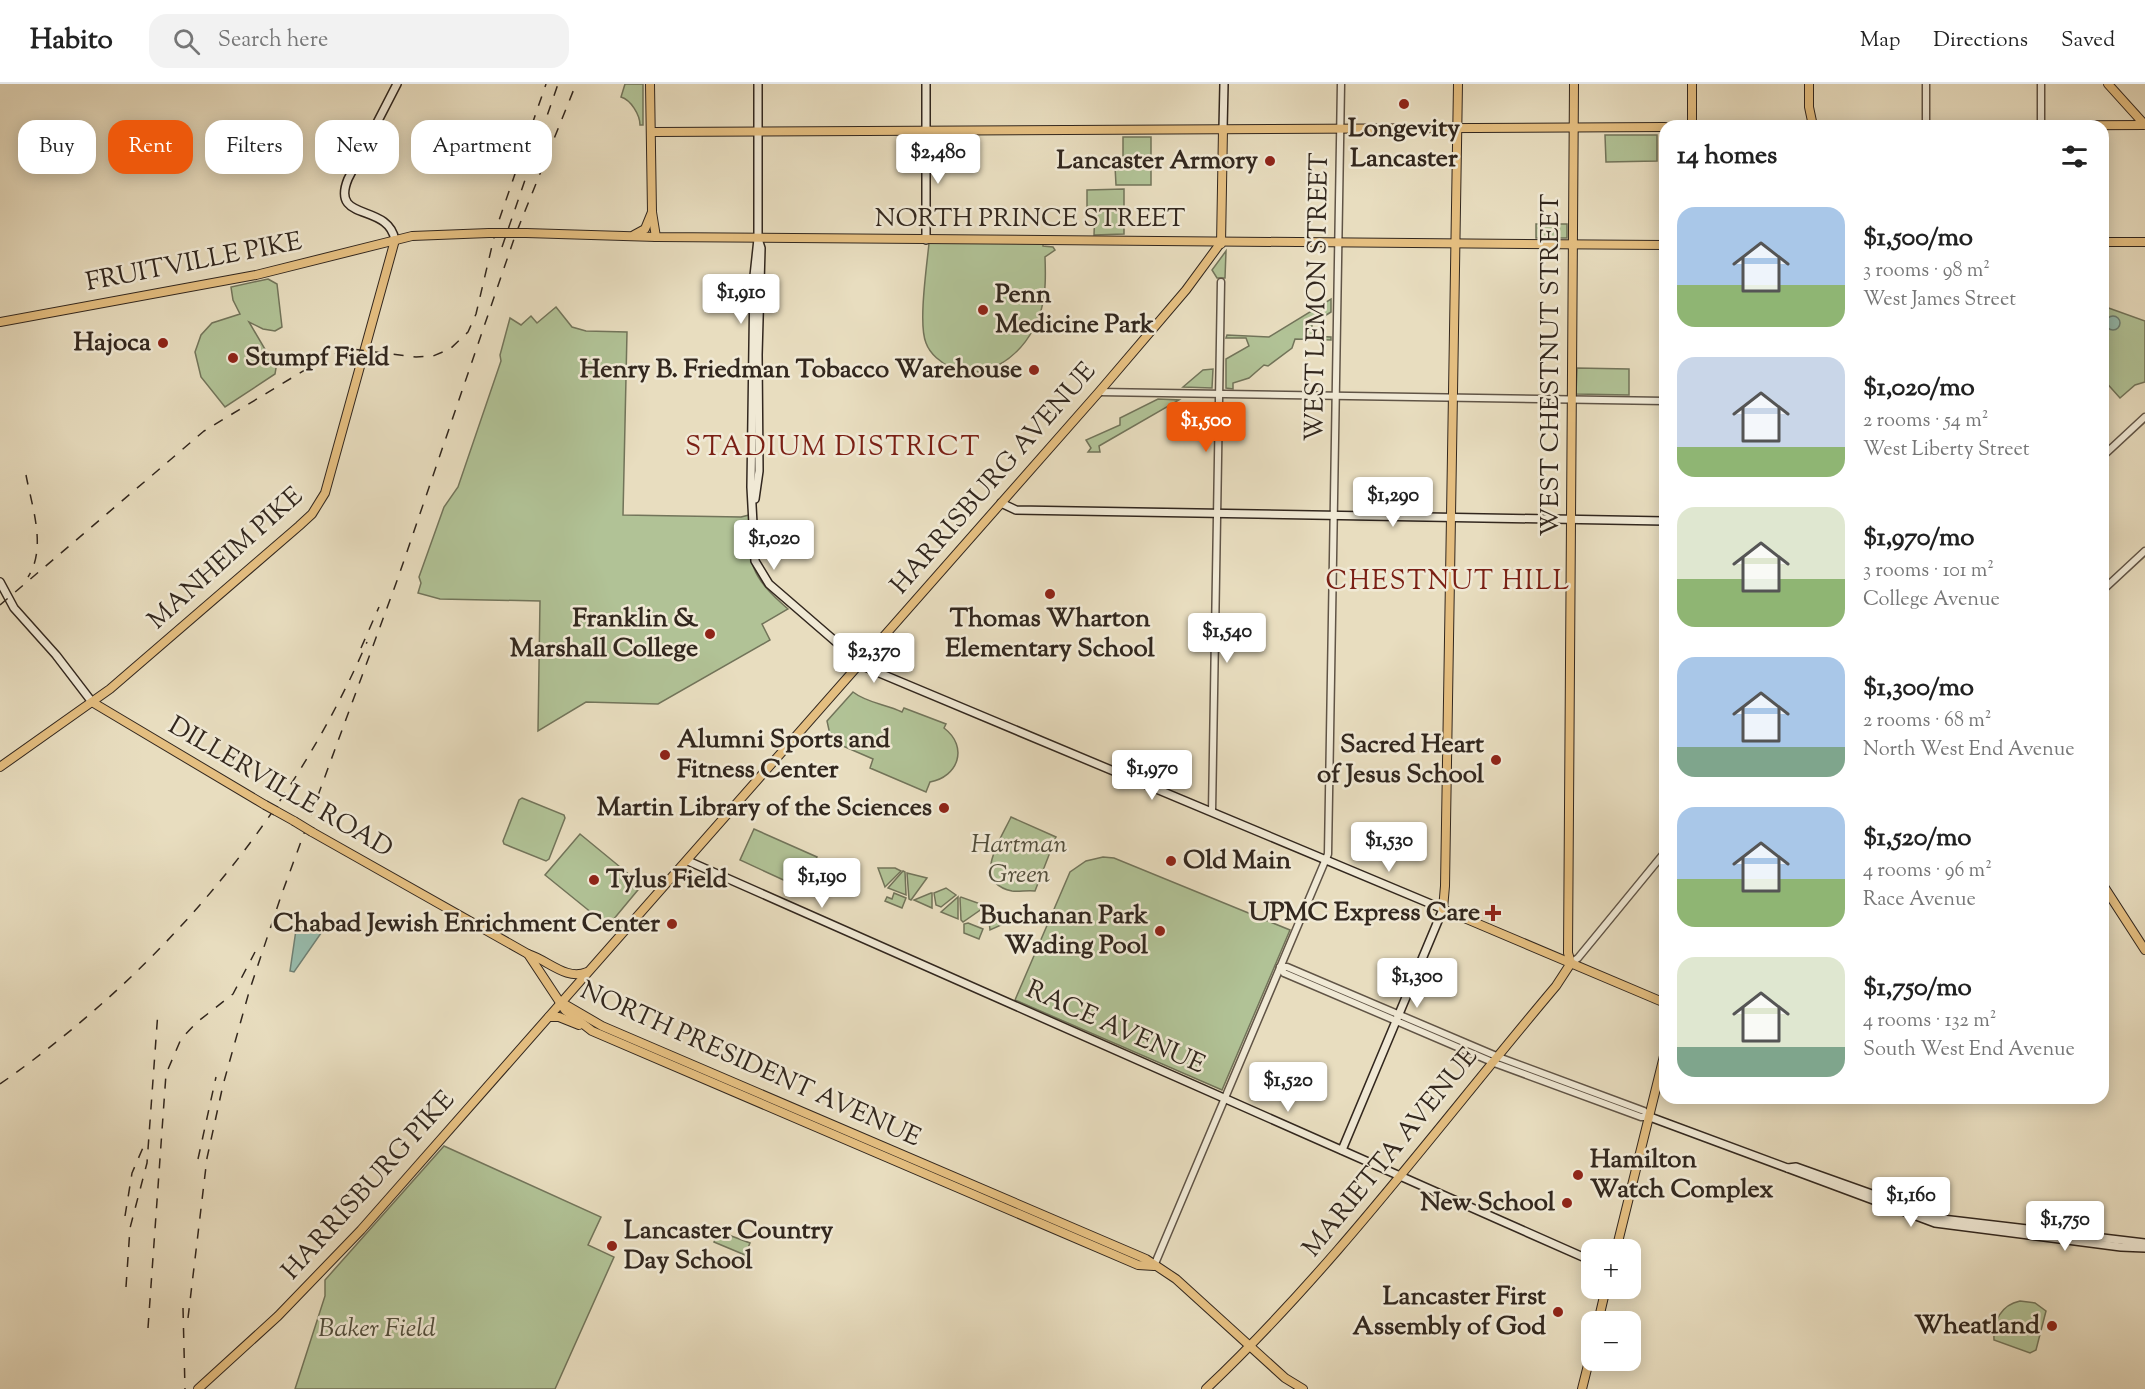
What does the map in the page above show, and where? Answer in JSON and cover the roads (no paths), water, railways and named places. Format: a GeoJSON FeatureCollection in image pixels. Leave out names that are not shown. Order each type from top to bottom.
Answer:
{"type":"FeatureCollection","features":[{"type":"Feature","properties":{"kind":"main road"},"geometry":{"type":"LineString","coordinates":[[396,240],[387,222],[354,208],[346,200],[344,193],[348,178],[397,84]]}},
{"type":"Feature","properties":{"kind":"main road"},"geometry":{"type":"LineString","coordinates":[[650,84],[652,212],[656,237]]}},
{"type":"Feature","properties":{"kind":"main road"},"geometry":{"type":"LineString","coordinates":[[758,84],[758,239],[755,248],[752,406],[754,550],[762,576],[860,664],[1659,1000]]}},
{"type":"Feature","properties":{"kind":"main road"},"geometry":{"type":"LineString","coordinates":[[926,84],[926,240]]}},
{"type":"Feature","properties":{"kind":"main road"},"geometry":{"type":"LineString","coordinates":[[1222,241],[1224,84]]}},
{"type":"Feature","properties":{"kind":"main road"},"geometry":{"type":"LineString","coordinates":[[1342,1150],[1443,909],[1458,84]]}},
{"type":"Feature","properties":{"kind":"main road","name":"WEST CHESTNUT STREET"},"geometry":{"type":"LineString","coordinates":[[1571,963],[1568,953],[1574,84]]}},
{"type":"Feature","properties":{"kind":"main road"},"geometry":{"type":"LineString","coordinates":[[1692,84],[1692,120]]}},
{"type":"Feature","properties":{"kind":"main road"},"geometry":{"type":"LineString","coordinates":[[1809,84],[1809,107],[1812,120]]}},
{"type":"Feature","properties":{"kind":"main road"},"geometry":{"type":"LineString","coordinates":[[2108,84],[2145,125]]}},
{"type":"Feature","properties":{"kind":"main road"},"geometry":{"type":"LineString","coordinates":[[2109,125],[2145,125]]}},
{"type":"Feature","properties":{"kind":"main road"},"geometry":{"type":"LineString","coordinates":[[652,132],[1659,127]]}},
{"type":"Feature","properties":{"kind":"main road"},"geometry":{"type":"LineString","coordinates":[[634,235],[645,229],[652,212]]}},
{"type":"Feature","properties":{"kind":"main road","name":"NORTH PRINCE STREET"},"geometry":{"type":"LineString","coordinates":[[396,240],[442,233],[526,233],[758,239],[1659,245]]}},
{"type":"Feature","properties":{"kind":"main road","name":"FRUITVILLE PIKE"},"geometry":{"type":"LineString","coordinates":[[0,322],[256,275],[396,240]]}},
{"type":"Feature","properties":{"kind":"main road","name":"MANHEIM PIKE"},"geometry":{"type":"LineString","coordinates":[[0,767],[92,702],[164,644],[299,526],[319,505],[335,464],[396,240]]}},
{"type":"Feature","properties":{"kind":"main road","name":"HARRISBURG AVENUE"},"geometry":{"type":"LineString","coordinates":[[562,1002],[688,861],[805,725],[809,717],[860,664],[1100,392],[1186,290],[1222,241]]}},
{"type":"Feature","properties":{"kind":"main road"},"geometry":{"type":"LineString","coordinates":[[2109,243],[2145,242]]}},
{"type":"Feature","properties":{"kind":"main road"},"geometry":{"type":"LineString","coordinates":[[1001,503],[1013,509],[1659,521]]}},
{"type":"Feature","properties":{"kind":"main road","name":"DILLERVILLE ROAD"},"geometry":{"type":"LineString","coordinates":[[0,582],[14,608],[60,660],[92,702],[265,805],[528,954],[562,1002]]}},
{"type":"Feature","properties":{"kind":"main road","name":"RACE AVENUE"},"geometry":{"type":"LineString","coordinates":[[688,861],[1581,1256]]}},
{"type":"Feature","properties":{"kind":"main road"},"geometry":{"type":"LineString","coordinates":[[2109,894],[2145,950]]}},
{"type":"Feature","properties":{"kind":"main road"},"geometry":{"type":"LineString","coordinates":[[528,954],[571,974],[590,971]]}},
{"type":"Feature","properties":{"kind":"main road","name":"MARIETTA AVENUE"},"geometry":{"type":"LineString","coordinates":[[1206,1389],[1304,1290],[1400,1176],[1571,963]]}},
{"type":"Feature","properties":{"kind":"main road","name":"HARRISBURG PIKE"},"geometry":{"type":"LineString","coordinates":[[198,1389],[279,1316],[335,1260],[562,1002]]}},
{"type":"Feature","properties":{"kind":"main road","name":"NORTH PRESIDENT AVENUE"},"geometry":{"type":"LineString","coordinates":[[562,1002],[571,1016],[592,1031],[1138,1265],[1154,1266]]}},
{"type":"Feature","properties":{"kind":"main road","name":"NORTH PRESIDENT AVENUE"},"geometry":{"type":"LineString","coordinates":[[562,1002],[584,1018],[601,1026],[1146,1258],[1176,1280],[1288,1381],[1303,1389]]}},
{"type":"Feature","properties":{"kind":"main road"},"geometry":{"type":"LineString","coordinates":[[549,1017],[562,1018],[592,1031]]}},
{"type":"Feature","properties":{"kind":"main road"},"geometry":{"type":"LineString","coordinates":[[1619,1239],[1659,1078]]}},
{"type":"Feature","properties":{"kind":"main road"},"geometry":{"type":"LineString","coordinates":[[1650,1117],[1788,1168],[1794,1173],[1935,1223],[2121,1247],[2145,1248]]}},
{"type":"Feature","properties":{"kind":"main road"},"geometry":{"type":"LineString","coordinates":[[1788,1168],[1796,1167],[1942,1219],[2145,1243]]}},
{"type":"Feature","properties":{"kind":"main road"},"geometry":{"type":"LineString","coordinates":[[1582,1389],[1586,1371]]}},
{"type":"Feature","properties":{"kind":"street","name":"WEST LEMON STREET"},"geometry":{"type":"LineString","coordinates":[[1154,1266],[1328,854],[1341,84]]}},
{"type":"Feature","properties":{"kind":"street"},"geometry":{"type":"LineString","coordinates":[[1926,84],[1926,120]]}},
{"type":"Feature","properties":{"kind":"street"},"geometry":{"type":"LineString","coordinates":[[2041,84],[2041,120]]}},
{"type":"Feature","properties":{"kind":"street"},"geometry":{"type":"LineString","coordinates":[[1212,812],[1221,282]]}},
{"type":"Feature","properties":{"kind":"street"},"geometry":{"type":"LineString","coordinates":[[1100,392],[1659,401]]}},
{"type":"Feature","properties":{"kind":"street"},"geometry":{"type":"LineString","coordinates":[[2109,450],[2145,417]]}},
{"type":"Feature","properties":{"kind":"street"},"geometry":{"type":"LineString","coordinates":[[2109,584],[2145,551]]}},
{"type":"Feature","properties":{"kind":"street","name":"MARIETTA AVENUE"},"geometry":{"type":"LineString","coordinates":[[1571,963],[1578,958],[1659,859]]}},
{"type":"Feature","properties":{"kind":"street"},"geometry":{"type":"LineString","coordinates":[[1280,967],[1287,967],[1495,1059],[1644,1111],[1650,1117]]}},
{"type":"Feature","properties":{"kind":"railway"},"geometry":{"type":"LineString","coordinates":[[0,605],[204,431],[313,365],[341,351],[352,349],[416,357],[433,356],[450,349],[468,332],[476,314],[496,229],[546,84]]}},
{"type":"Feature","properties":{"kind":"railway"},"geometry":{"type":"LineString","coordinates":[[502,247],[558,84]]}},
{"type":"Feature","properties":{"kind":"railway"},"geometry":{"type":"LineString","coordinates":[[188,1318],[207,1158],[223,1085],[249,992],[281,896],[398,578],[515,236],[576,84]]}},
{"type":"Feature","properties":{"kind":"railway"},"geometry":{"type":"LineString","coordinates":[[26,475],[37,540],[34,566],[28,577]]}},
{"type":"Feature","properties":{"kind":"railway"},"geometry":{"type":"LineString","coordinates":[[361,648],[379,607]]}},
{"type":"Feature","properties":{"kind":"railway"},"geometry":{"type":"LineString","coordinates":[[0,1084],[114,993],[166,942],[214,888],[259,831],[300,771],[336,708],[367,642]]}},
{"type":"Feature","properties":{"kind":"railway"},"geometry":{"type":"LineString","coordinates":[[148,1328],[166,1074],[181,1039],[196,1023],[233,994],[255,952]]}},
{"type":"Feature","properties":{"kind":"railway"},"geometry":{"type":"LineString","coordinates":[[126,1287],[130,1228],[147,1163],[158,1011]]}},
{"type":"Feature","properties":{"kind":"railway"},"geometry":{"type":"LineString","coordinates":[[198,1159],[216,1077]]}},
{"type":"Feature","properties":{"kind":"railway"},"geometry":{"type":"LineString","coordinates":[[125,1216],[132,1173],[145,1143]]}},
{"type":"Feature","properties":{"kind":"railway"},"geometry":{"type":"LineString","coordinates":[[183,1308],[185,1389]]}},
{"type":"Feature","properties":{"kind":"place","name":"Longevity Lancaster"},"geometry":{"type":"Point","coordinates":[1404,104]}},
{"type":"Feature","properties":{"kind":"place","name":"Lancaster Armory"},"geometry":{"type":"Point","coordinates":[1270,161]}},
{"type":"Feature","properties":{"kind":"place","name":"Penn Medicine Park"},"geometry":{"type":"Point","coordinates":[983,310]}},
{"type":"Feature","properties":{"kind":"place","name":"Hajoca"},"geometry":{"type":"Point","coordinates":[163,343]}},
{"type":"Feature","properties":{"kind":"place","name":"Stumpf Field"},"geometry":{"type":"Point","coordinates":[233,358]}},
{"type":"Feature","properties":{"kind":"place","name":"Henry B. Friedman Tobacco Warehouse"},"geometry":{"type":"Point","coordinates":[1034,370]}},
{"type":"Feature","properties":{"kind":"place","name":"Thomas Wharton Elementary School"},"geometry":{"type":"Point","coordinates":[1050,594]}},
{"type":"Feature","properties":{"kind":"place","name":"Franklin & Marshall College"},"geometry":{"type":"Point","coordinates":[710,634]}},
{"type":"Feature","properties":{"kind":"place","name":"Alumni Sports and Fitness Center"},"geometry":{"type":"Point","coordinates":[665,755]}},
{"type":"Feature","properties":{"kind":"place","name":"Sacred Heart of Jesus School"},"geometry":{"type":"Point","coordinates":[1496,760]}},
{"type":"Feature","properties":{"kind":"place","name":"Martin Library of the Sciences"},"geometry":{"type":"Point","coordinates":[944,808]}},
{"type":"Feature","properties":{"kind":"place","name":"Old Main"},"geometry":{"type":"Point","coordinates":[1171,861]}},
{"type":"Feature","properties":{"kind":"place","name":"Tylus Field"},"geometry":{"type":"Point","coordinates":[594,880]}},
{"type":"Feature","properties":{"kind":"place","name":"UPMC Express Care"},"geometry":{"type":"Point","coordinates":[1493,913]}},
{"type":"Feature","properties":{"kind":"place","name":"Chabad Jewish Enrichment Center"},"geometry":{"type":"Point","coordinates":[672,924]}},
{"type":"Feature","properties":{"kind":"place","name":"Buchanan Park Wading Pool"},"geometry":{"type":"Point","coordinates":[1160,931]}},
{"type":"Feature","properties":{"kind":"place","name":"Hamilton Watch Complex"},"geometry":{"type":"Point","coordinates":[1578,1175]}},
{"type":"Feature","properties":{"kind":"place","name":"New School"},"geometry":{"type":"Point","coordinates":[1567,1203]}},
{"type":"Feature","properties":{"kind":"place","name":"Lancaster Country Day School"},"geometry":{"type":"Point","coordinates":[612,1246]}},
{"type":"Feature","properties":{"kind":"place","name":"Lancaster First Assembly of God"},"geometry":{"type":"Point","coordinates":[1558,1312]}},
{"type":"Feature","properties":{"kind":"place","name":"Wheatland"},"geometry":{"type":"Point","coordinates":[2052,1326]}},
{"type":"Feature","properties":{"kind":"district","name":"STADIUM DISTRICT"},"geometry":{"type":"Point","coordinates":[833,448]}},
{"type":"Feature","properties":{"kind":"district","name":"CHESTNUT HILL"},"geometry":{"type":"Point","coordinates":[1448,582]}},
{"type":"Feature","properties":{"kind":"park label","name":"Hartman Green"},"geometry":{"type":"Point","coordinates":[1019,860]}},
{"type":"Feature","properties":{"kind":"park label","name":"Baker Field"},"geometry":{"type":"Point","coordinates":[377,1329]}}]}
